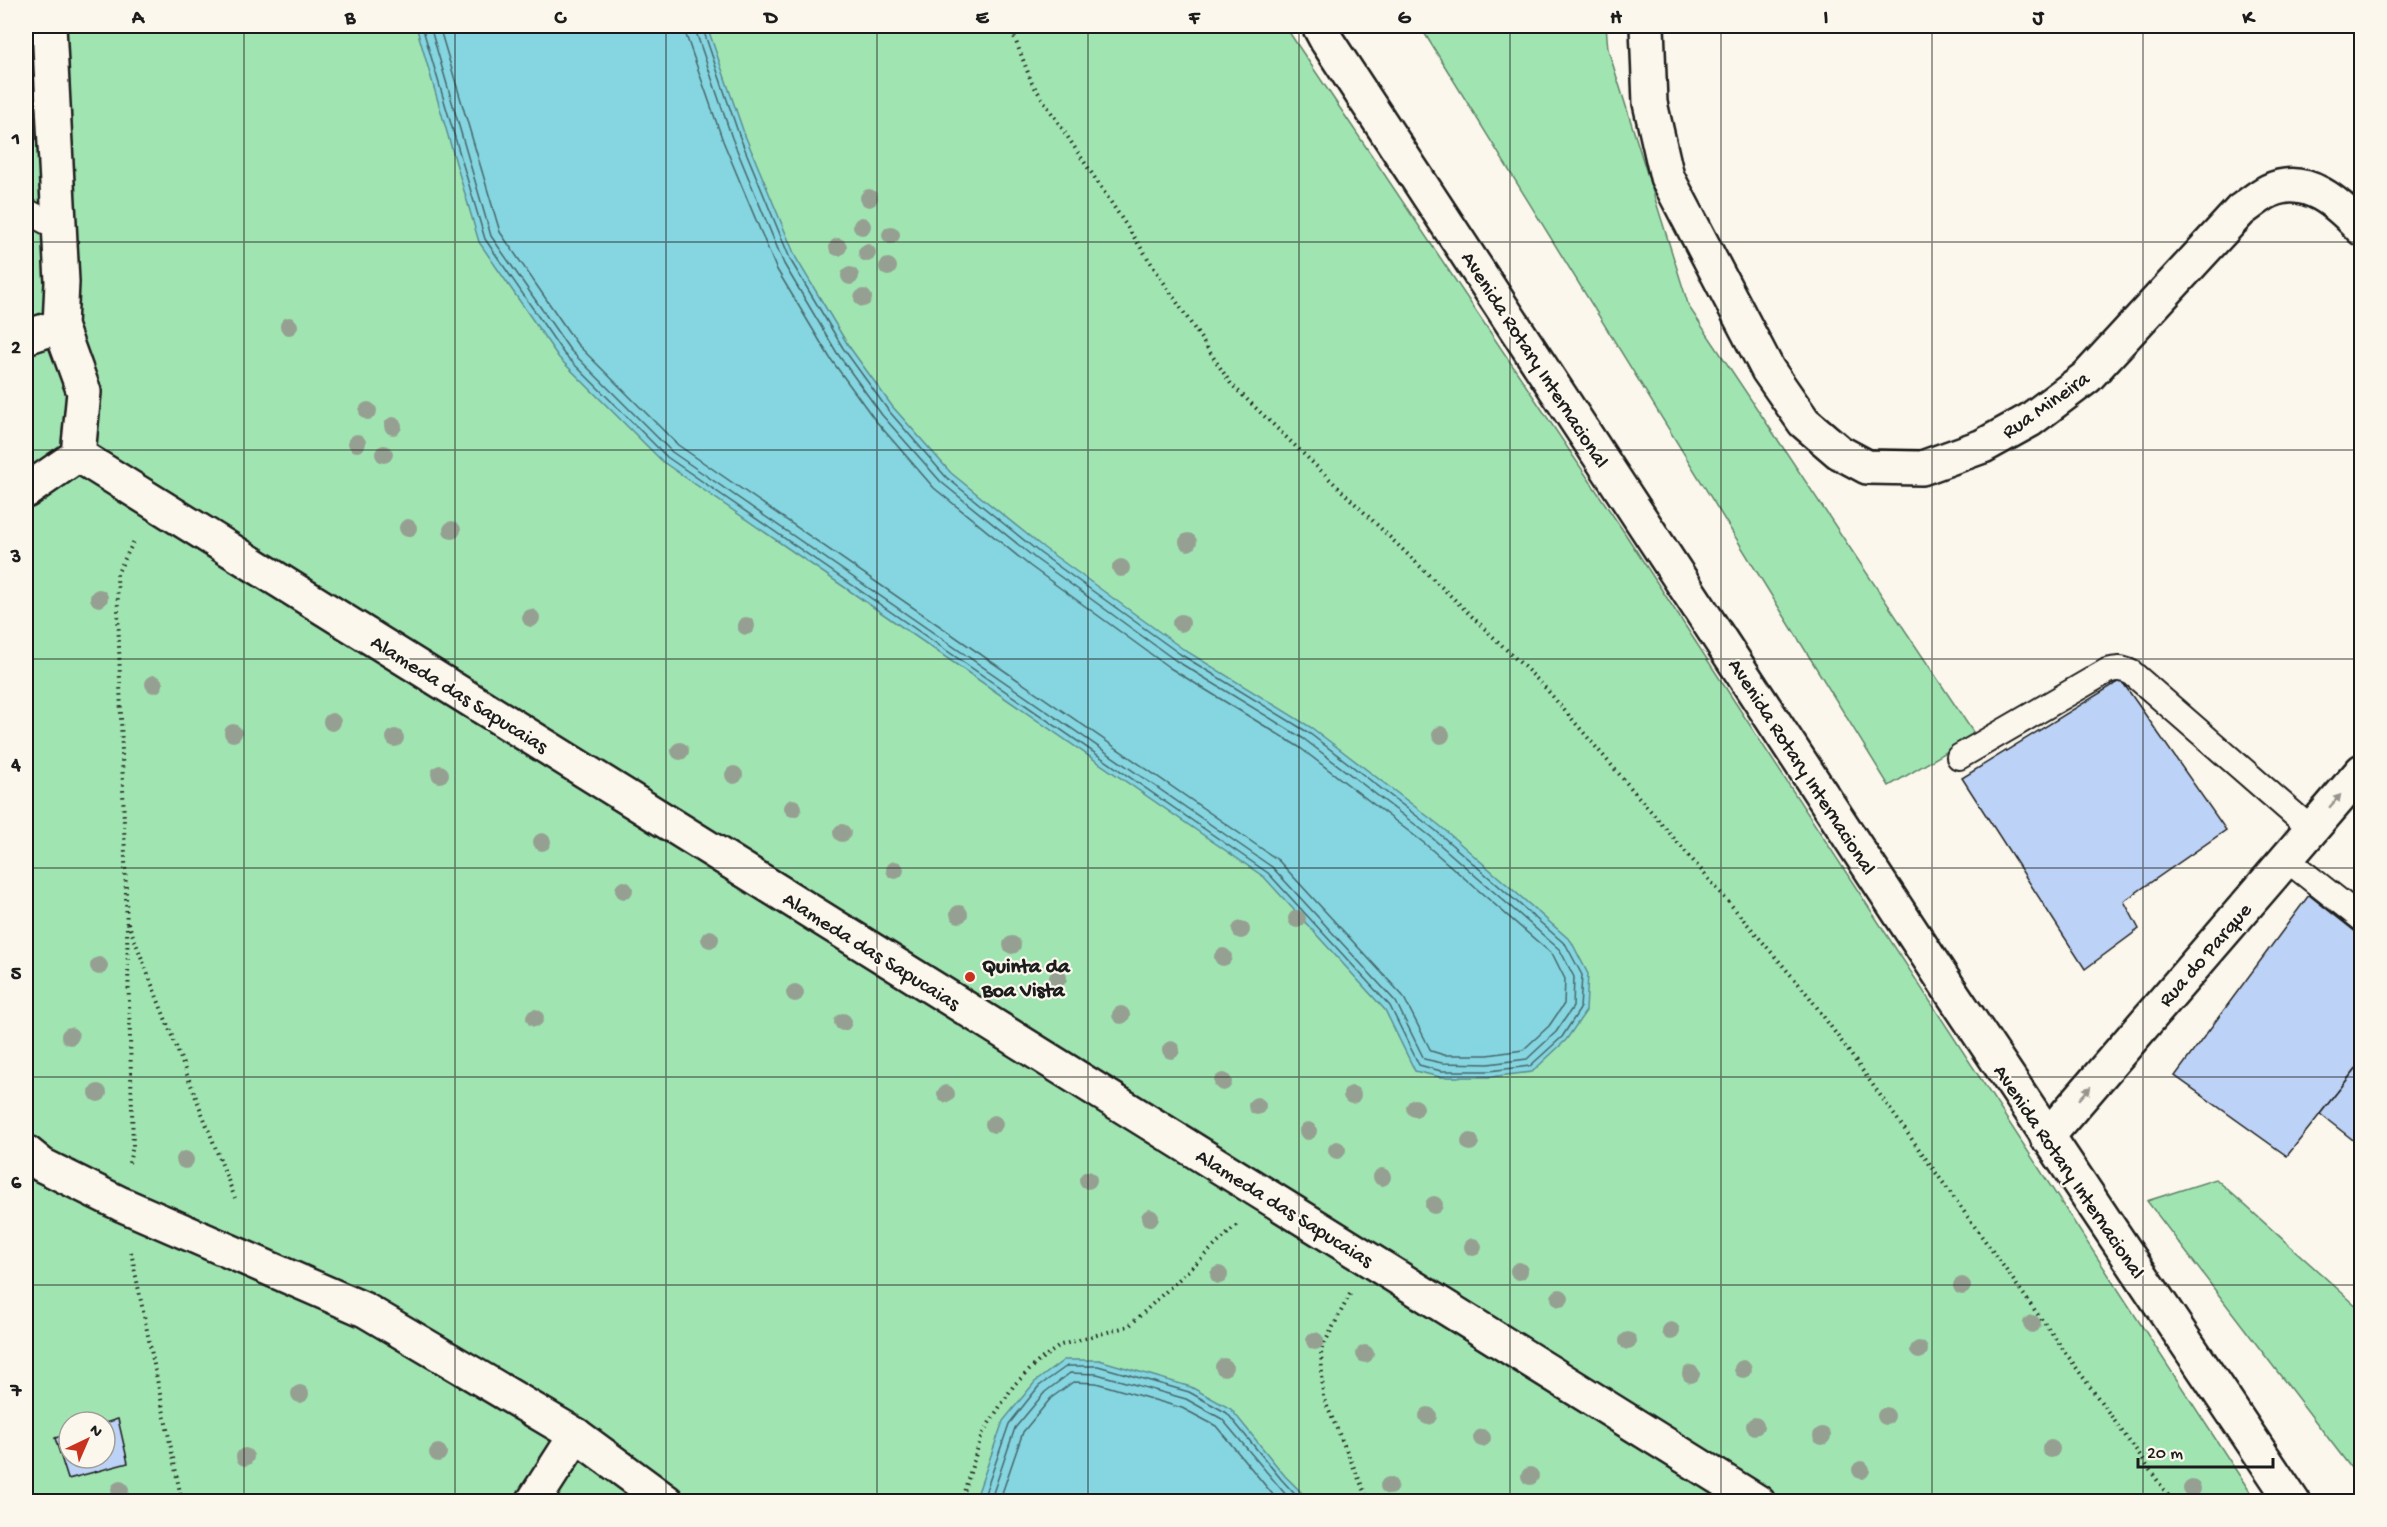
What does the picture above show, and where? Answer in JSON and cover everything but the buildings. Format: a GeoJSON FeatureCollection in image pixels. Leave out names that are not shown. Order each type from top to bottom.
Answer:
{"type":"FeatureCollection","features":[{"type":"Feature","properties":{"kind":"street"},"geometry":{"type":"LineString","coordinates":[[26,491],[78,455],[84,392],[60,326],[62,282],[49,26]]}},
{"type":"Feature","properties":{"kind":"street","name":"Avenida Rotary Internacional"},"geometry":{"type":"LineString","coordinates":[[1319,26],[2047,1137],[2293,1502]]}},
{"type":"Feature","properties":{"kind":"street","name":"Rua Mineira"},"geometry":{"type":"LineString","coordinates":[[1647,26],[1650,103],[1667,177],[1768,370],[1804,422],[1839,452],[1867,467],[1922,468],[1983,446],[2030,420],[2087,377],[2241,210],[2270,190],[2292,186],[2315,190],[2340,205],[2361,229]]}},
{"type":"Feature","properties":{"kind":"street"},"geometry":{"type":"LineString","coordinates":[[26,337],[60,326]]}},
{"type":"Feature","properties":{"kind":"street","name":"Alameda das Sapucaias"},"geometry":{"type":"LineString","coordinates":[[78,455],[1758,1502]]}},
{"type":"Feature","properties":{"kind":"street","name":"Rua do Parque"},"geometry":{"type":"LineString","coordinates":[[2047,1137],[2361,771]]}},
{"type":"Feature","properties":{"kind":"street"},"geometry":{"type":"LineString","coordinates":[[26,1152],[42,1165],[121,1203],[365,1310],[576,1436],[667,1502]]}},
{"type":"Feature","properties":{"kind":"street"},"geometry":{"type":"LineString","coordinates":[[533,1502],[576,1436]]}},
{"type":"Feature","properties":{"kind":"lane"},"geometry":{"type":"LineString","coordinates":[[26,211],[59,228]]}},
{"type":"Feature","properties":{"kind":"lane"},"geometry":{"type":"LineString","coordinates":[[1959,757],[2107,671],[2117,668],[2124,669],[2132,673],[2311,829]]}},
{"type":"Feature","properties":{"kind":"lane"},"geometry":{"type":"LineString","coordinates":[[2286,859],[2361,919]]}},
{"type":"Feature","properties":{"kind":"path"},"geometry":{"type":"LineString","coordinates":[[1010,26],[1032,83],[1231,384],[1542,684],[1808,995],[2173,1502]]}},
{"type":"Feature","properties":{"kind":"path"},"geometry":{"type":"LineString","coordinates":[[154,502],[117,574],[133,1146],[121,1203],[182,1502]]}},
{"type":"Feature","properties":{"kind":"path"},"geometry":{"type":"LineString","coordinates":[[127,920],[235,1198]]}},
{"type":"Feature","properties":{"kind":"path"},"geometry":{"type":"LineString","coordinates":[[961,1502],[969,1469],[982,1434],[1014,1385],[1041,1359],[1061,1345],[1129,1326],[1266,1196]]}},
{"type":"Feature","properties":{"kind":"path"},"geometry":{"type":"LineString","coordinates":[[1368,1259],[1321,1350],[1323,1398],[1369,1502]]}},
{"type":"Feature","properties":{"kind":"green space","name":"Quinta da Boa Vista"},"geometry":{"type":"Polygon","coordinates":[[[26,26],[1285,26],[1624,532],[2256,1501],[26,1501],[26,26]]]}},
{"type":"Feature","properties":{"kind":"green space"},"geometry":{"type":"Polygon","coordinates":[[[1420,26],[1606,26],[1608,49],[1689,307],[1975,735],[1889,786],[1420,26]]]}},
{"type":"Feature","properties":{"kind":"green space"},"geometry":{"type":"Polygon","coordinates":[[[2216,1179],[2361,1310],[2361,1481],[2147,1201],[2216,1179]]]}},
{"type":"Feature","properties":{"kind":"water"},"geometry":{"type":"Polygon","coordinates":[[[416,26],[707,26],[744,133],[796,258],[848,345],[892,406],[951,473],[1044,548],[1183,649],[1312,728],[1439,825],[1571,941],[1588,974],[1586,1011],[1566,1040],[1532,1072],[1489,1077],[1440,1077],[1415,1071],[1385,1010],[1264,877],[663,462],[559,358],[479,242],[416,26]]]}},
{"type":"Feature","properties":{"kind":"water"},"geometry":{"type":"Polygon","coordinates":[[[1064,1360],[1099,1360],[1191,1387],[1231,1409],[1285,1476],[1310,1501],[975,1501],[1003,1421],[1035,1382],[1064,1360]]]}},
{"type":"Feature","properties":{"kind":"place","name":"Quinta da Boa Vista"},"geometry":{"type":"Point","coordinates":[970,977]}}]}
